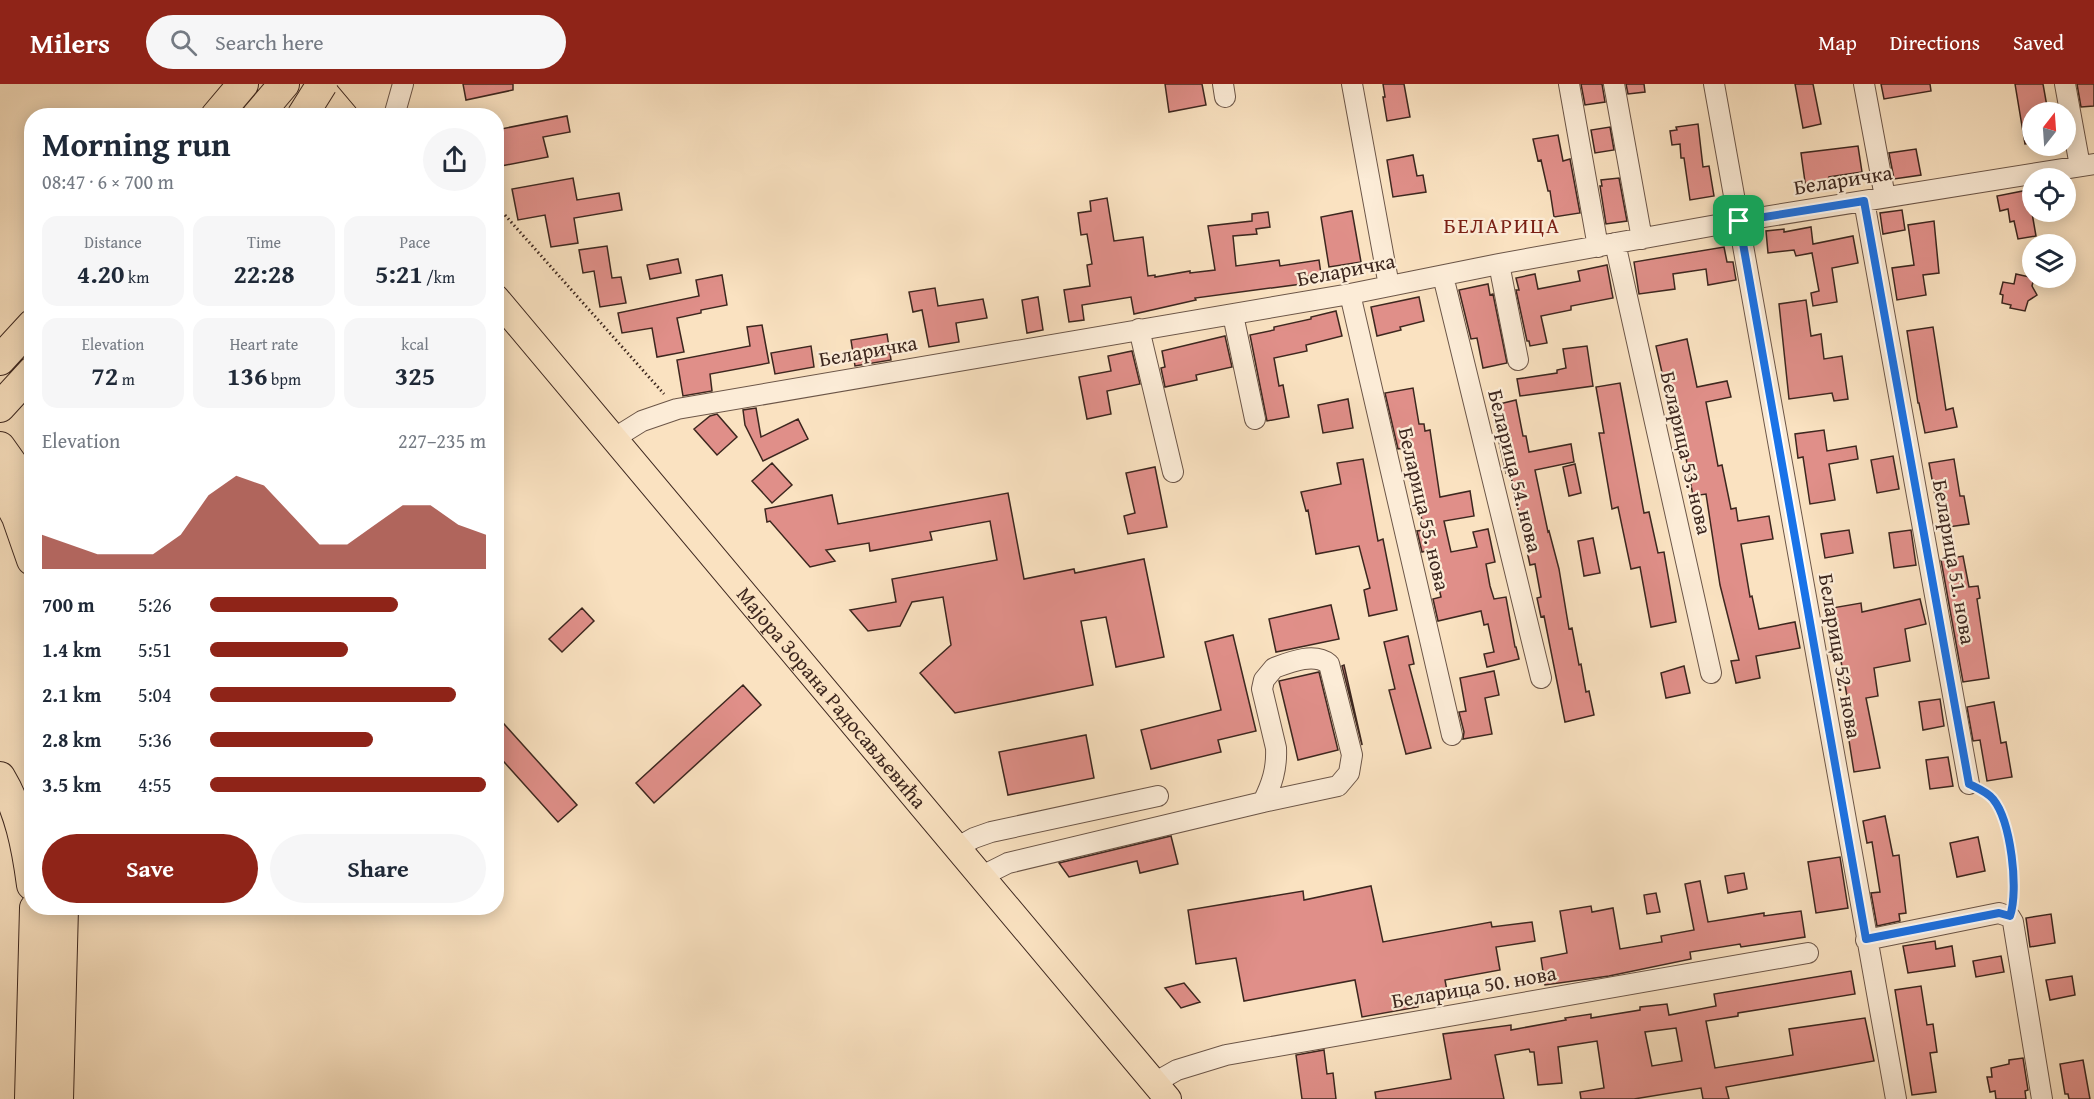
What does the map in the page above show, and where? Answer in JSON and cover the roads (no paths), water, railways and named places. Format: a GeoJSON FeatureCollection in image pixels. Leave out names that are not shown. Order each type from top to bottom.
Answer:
{"type":"FeatureCollection","features":[{"type":"Feature","properties":{"kind":"highway"},"geometry":{"type":"LineString","coordinates":[[223,108],[243,84]]}},
{"type":"Feature","properties":{"kind":"highway"},"geometry":{"type":"LineString","coordinates":[[264,108],[284,84]]}},
{"type":"Feature","properties":{"kind":"highway"},"geometry":{"type":"LineString","coordinates":[[307,108],[322,84]]}},
{"type":"Feature","properties":{"kind":"highway"},"geometry":{"type":"LineString","coordinates":[[0,360],[24,334]]}},
{"type":"Feature","properties":{"kind":"highway"},"geometry":{"type":"LineString","coordinates":[[0,406],[24,380]]}},
{"type":"Feature","properties":{"kind":"highway"},"geometry":{"type":"LineString","coordinates":[[0,447],[24,482]]}},
{"type":"Feature","properties":{"kind":"highway"},"geometry":{"type":"LineString","coordinates":[[0,485],[17,517],[24,537]]}},
{"type":"Feature","properties":{"kind":"highway"},"geometry":{"type":"LineString","coordinates":[[0,777],[16,807],[24,837]]}},
{"type":"Feature","properties":{"kind":"highway"},"geometry":{"type":"LineString","coordinates":[[30,1099],[39,915]]}},
{"type":"Feature","properties":{"kind":"highway"},"geometry":{"type":"LineString","coordinates":[[41,915],[58,1099]]}},
{"type":"Feature","properties":{"kind":"main road"},"geometry":{"type":"LineString","coordinates":[[318,84],[338,108]]}},
{"type":"Feature","properties":{"kind":"main road","name":"Мајора Зорана Радосављевића"},"geometry":{"type":"LineString","coordinates":[[504,308],[1161,1091]]}},
{"type":"Feature","properties":{"kind":"street"},"geometry":{"type":"LineString","coordinates":[[396,108],[403,84]]}},
{"type":"Feature","properties":{"kind":"street"},"geometry":{"type":"LineString","coordinates":[[1352,84],[1389,286]]}},
{"type":"Feature","properties":{"kind":"street","name":"Беларица 53. нова"},"geometry":{"type":"LineString","coordinates":[[1569,84],[1711,673]]}},
{"type":"Feature","properties":{"kind":"street"},"geometry":{"type":"LineString","coordinates":[[1614,84],[1642,239]]}},
{"type":"Feature","properties":{"kind":"street","name":"Беларица 52. нова"},"geometry":{"type":"LineString","coordinates":[[1714,84],[1896,1099]]}},
{"type":"Feature","properties":{"kind":"street"},"geometry":{"type":"LineString","coordinates":[[1864,84],[1885,197]]}},
{"type":"Feature","properties":{"kind":"street"},"geometry":{"type":"LineString","coordinates":[[2065,84],[2087,165]]}},
{"type":"Feature","properties":{"kind":"street","name":"Беларичка"},"geometry":{"type":"LineString","coordinates":[[613,439],[642,421],[677,409],[1139,329],[1233,315],[1739,221],[2087,165]]}},
{"type":"Feature","properties":{"kind":"street","name":"Беларица 51. нова"},"geometry":{"type":"LineString","coordinates":[[1864,201],[1969,784]]}},
{"type":"Feature","properties":{"kind":"street"},"geometry":{"type":"LineString","coordinates":[[1499,264],[1518,360]]}},
{"type":"Feature","properties":{"kind":"street","name":"Беларица 54. нова"},"geometry":{"type":"LineString","coordinates":[[1443,276],[1541,678]]}},
{"type":"Feature","properties":{"kind":"street","name":"Беларица 55. нова"},"geometry":{"type":"LineString","coordinates":[[1350,294],[1452,735]]}},
{"type":"Feature","properties":{"kind":"street"},"geometry":{"type":"LineString","coordinates":[[1233,315],[1255,419]]}},
{"type":"Feature","properties":{"kind":"street"},"geometry":{"type":"LineString","coordinates":[[1139,329],[1173,472]]}},
{"type":"Feature","properties":{"kind":"street"},"geometry":{"type":"LineString","coordinates":[[980,877],[1008,863],[1338,786],[1349,773],[1352,755],[1329,664],[1319,658],[1274,668],[1264,680],[1262,689],[1276,757],[1275,775],[1263,802]]}},
{"type":"Feature","properties":{"kind":"street"},"geometry":{"type":"LineString","coordinates":[[956,848],[974,838],[1012,826],[1158,795]]}},
{"type":"Feature","properties":{"kind":"street"},"geometry":{"type":"LineString","coordinates":[[1866,939],[1999,913],[2010,916],[2013,922],[2042,1099]]}},
{"type":"Feature","properties":{"kind":"street","name":"Беларица 50. нова"},"geometry":{"type":"LineString","coordinates":[[1161,1091],[1177,1070],[1226,1055],[1808,953]]}},
{"type":"Feature","properties":{"kind":"district","name":"БЕЛАРИЦА"},"geometry":{"type":"Point","coordinates":[1502,225]}}]}
